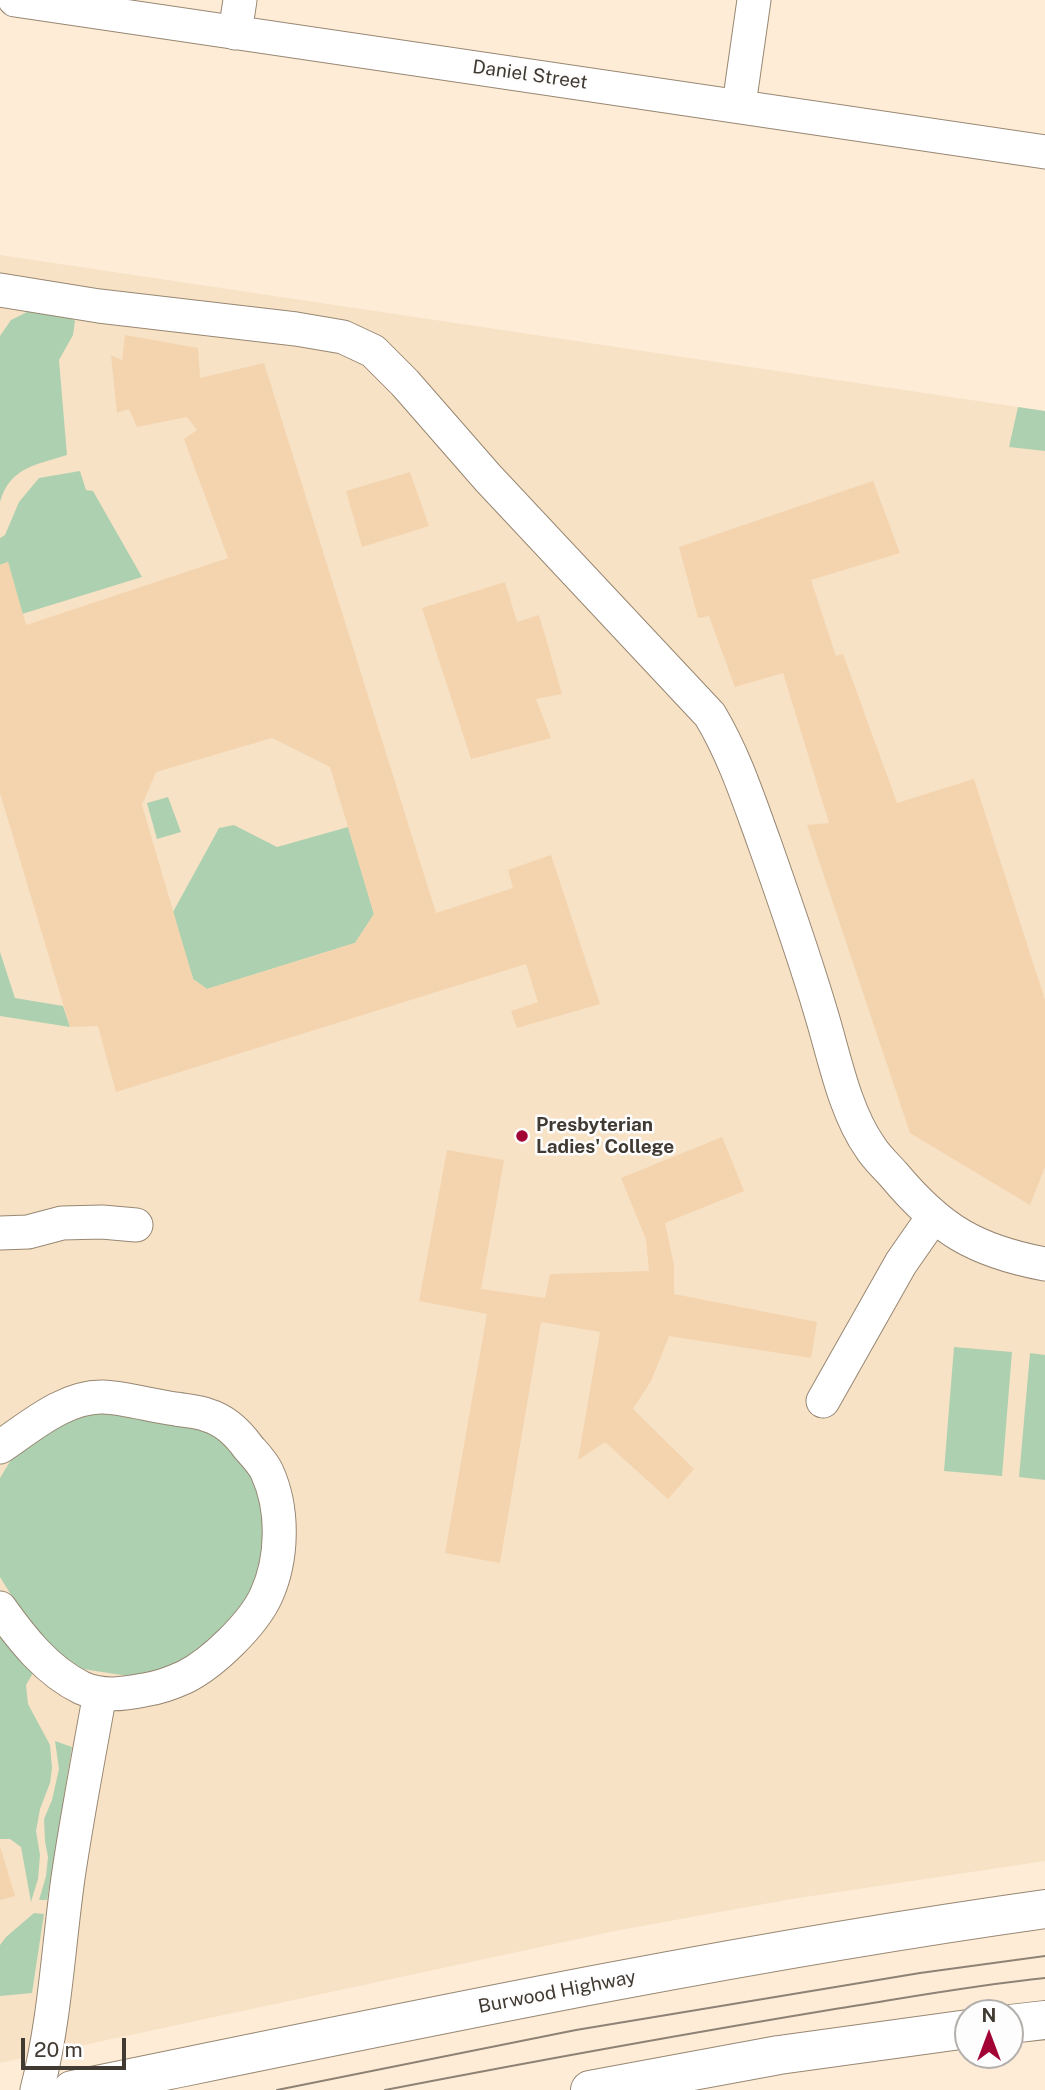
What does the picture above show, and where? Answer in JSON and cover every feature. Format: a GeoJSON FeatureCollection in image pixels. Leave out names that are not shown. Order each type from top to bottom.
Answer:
{"type":"FeatureCollection","features":[{"type":"Feature","properties":{"kind":"highway","name":"Burwood Highway"},"geometry":{"type":"LineString","coordinates":[[86,2087],[606,1982],[830,1941],[1045,1909]]}},
{"type":"Feature","properties":{"kind":"highway"},"geometry":{"type":"LineString","coordinates":[[1024,2022],[1045,2020]]}},
{"type":"Feature","properties":{"kind":"highway"},"geometry":{"type":"LineString","coordinates":[[590,2090],[779,2055],[954,2031]]}},
{"type":"Feature","properties":{"kind":"street","name":"Daniel Street"},"geometry":{"type":"LineString","coordinates":[[15,0],[1045,152]]}},
{"type":"Feature","properties":{"kind":"street"},"geometry":{"type":"LineString","coordinates":[[235,33],[240,0]]}},
{"type":"Feature","properties":{"kind":"street"},"geometry":{"type":"LineString","coordinates":[[738,105],[754,0]]}},
{"type":"Feature","properties":{"kind":"street"},"geometry":{"type":"LineString","coordinates":[[0,290],[99,306],[296,329],[343,337],[373,351],[710,715],[728,745],[794,925],[850,1110],[869,1147],[933,1217],[956,1233],[984,1247],[1019,1259],[1045,1264]]}},
{"type":"Feature","properties":{"kind":"street"},"geometry":{"type":"LineString","coordinates":[[824,1401],[901,1263],[933,1217]]}},
{"type":"Feature","properties":{"kind":"street"},"geometry":{"type":"LineString","coordinates":[[0,1233],[28,1231],[62,1223],[136,1225]]}},
{"type":"Feature","properties":{"kind":"street"},"geometry":{"type":"LineString","coordinates":[[0,1447],[75,1401],[102,1397],[208,1415],[234,1429],[266,1469],[276,1494],[279,1518],[274,1577],[257,1611],[212,1658],[186,1676],[152,1689],[124,1695],[85,1689],[63,1677],[34,1651],[0,1608]]}},
{"type":"Feature","properties":{"kind":"street"},"geometry":{"type":"LineString","coordinates":[[37,2090],[55,1991],[68,1878],[100,1693]]}},
{"type":"Feature","properties":{"kind":"street"},"geometry":{"type":"LineString","coordinates":[[55,1991],[56,2022],[63,2061],[86,2087]]}},
{"type":"Feature","properties":{"kind":"shaded area","name":"Presbyterian Ladies' College"},"geometry":{"type":"Polygon","coordinates":[[[0,255],[1045,411],[1045,1861],[792,1899],[620,1930],[0,2063],[0,255]]]}},
{"type":"Feature","properties":{"kind":"green space"},"geometry":{"type":"Polygon","coordinates":[[[29,311],[65,313],[75,321],[73,335],[59,360],[67,455],[17,474],[4,490],[0,502],[0,336],[11,320],[29,311]]]}},
{"type":"Feature","properties":{"kind":"green space"},"geometry":{"type":"Polygon","coordinates":[[[1018,407],[1045,411],[1045,451],[1009,447],[1018,407]]]}},
{"type":"Feature","properties":{"kind":"green space"},"geometry":{"type":"Polygon","coordinates":[[[80,471],[86,490],[93,491],[142,577],[22,614],[8,562],[0,565],[0,538],[5,535],[19,502],[39,478],[80,471]]]}},
{"type":"Feature","properties":{"kind":"green space"},"geometry":{"type":"Polygon","coordinates":[[[168,797],[181,832],[157,839],[147,803],[168,797]]]}},
{"type":"Feature","properties":{"kind":"green space"},"geometry":{"type":"Polygon","coordinates":[[[234,825],[277,847],[348,827],[374,914],[355,943],[207,989],[193,979],[173,912],[219,828],[234,825]]]}},
{"type":"Feature","properties":{"kind":"green space"},"geometry":{"type":"Polygon","coordinates":[[[0,952],[15,998],[63,1006],[70,1027],[0,1016],[0,952]]]}},
{"type":"Feature","properties":{"kind":"green space"},"geometry":{"type":"Polygon","coordinates":[[[954,1347],[1012,1352],[1002,1476],[944,1471],[954,1347]]]}},
{"type":"Feature","properties":{"kind":"green space"},"geometry":{"type":"Polygon","coordinates":[[[1030,1353],[1045,1355],[1045,1480],[1019,1477],[1030,1353]]]}},
{"type":"Feature","properties":{"kind":"green space"},"geometry":{"type":"Polygon","coordinates":[[[95,1405],[210,1428],[239,1448],[264,1497],[262,1569],[241,1612],[202,1651],[141,1678],[76,1668],[37,1637],[0,1577],[0,1478],[19,1447],[95,1405]]]}},
{"type":"Feature","properties":{"kind":"green space"},"geometry":{"type":"Polygon","coordinates":[[[0,1629],[35,1670],[26,1685],[28,1704],[50,1745],[52,1768],[36,1831],[40,1855],[38,1879],[31,1902],[21,1847],[10,1839],[0,1839],[0,1629]]]}},
{"type":"Feature","properties":{"kind":"green space"},"geometry":{"type":"Polygon","coordinates":[[[55,1741],[72,1747],[47,1900],[39,1900],[48,1857],[44,1819],[52,1800],[59,1769],[55,1741]]]}},
{"type":"Feature","properties":{"kind":"green space"},"geometry":{"type":"Polygon","coordinates":[[[34,1913],[44,1914],[32,1993],[0,1996],[0,1945],[34,1913]]]}},
{"type":"Feature","properties":{"kind":"building"},"geometry":{"type":"Polygon","coordinates":[[[125,335],[198,348],[200,378],[264,363],[436,913],[513,888],[508,870],[551,855],[600,1004],[517,1028],[511,1011],[538,1002],[526,964],[116,1092],[98,1026],[70,1027],[0,793],[0,565],[8,562],[26,625],[228,558],[184,439],[197,430],[187,417],[137,427],[129,409],[117,413],[111,355],[122,360],[125,335]],[[272,738],[156,772],[142,805],[193,979],[207,989],[355,943],[374,914],[330,767],[272,738]]]}},
{"type":"Feature","properties":{"kind":"building"},"geometry":{"type":"Polygon","coordinates":[[[410,472],[429,526],[362,547],[346,491],[410,472]]]}},
{"type":"Feature","properties":{"kind":"building"},"geometry":{"type":"Polygon","coordinates":[[[873,481],[900,553],[811,580],[836,656],[843,654],[897,803],[974,779],[1045,1000],[1045,1167],[1030,1205],[910,1133],[807,825],[829,823],[783,673],[735,687],[709,616],[698,618],[679,547],[873,481]]]}},
{"type":"Feature","properties":{"kind":"building"},"geometry":{"type":"Polygon","coordinates":[[[505,582],[517,622],[539,615],[562,694],[536,699],[551,738],[471,759],[422,608],[505,582]]]}},
{"type":"Feature","properties":{"kind":"building"},"geometry":{"type":"Polygon","coordinates":[[[722,1137],[744,1191],[665,1223],[674,1265],[674,1294],[817,1322],[811,1358],[669,1336],[651,1381],[633,1409],[694,1469],[668,1499],[605,1442],[578,1460],[600,1332],[541,1322],[500,1563],[445,1553],[487,1314],[419,1301],[447,1150],[504,1160],[481,1289],[545,1298],[550,1274],[649,1271],[646,1239],[621,1178],[722,1137]]]}},
{"type":"Feature","properties":{"kind":"building"},"geometry":{"type":"Polygon","coordinates":[[[0,1846],[15,1896],[0,1900],[0,1846]]]}},
{"type":"Feature","properties":{"kind":"tram line"},"geometry":{"type":"LineString","coordinates":[[277,2090],[576,2030],[920,1973],[1045,1956]]}},
{"type":"Feature","properties":{"kind":"tram line"},"geometry":{"type":"LineString","coordinates":[[385,2090],[778,2018],[1045,1978]]}},
{"type":"Feature","properties":{"kind":"place","name":"Presbyterian Ladies' College"},"geometry":{"type":"Point","coordinates":[522,1136]}}]}
